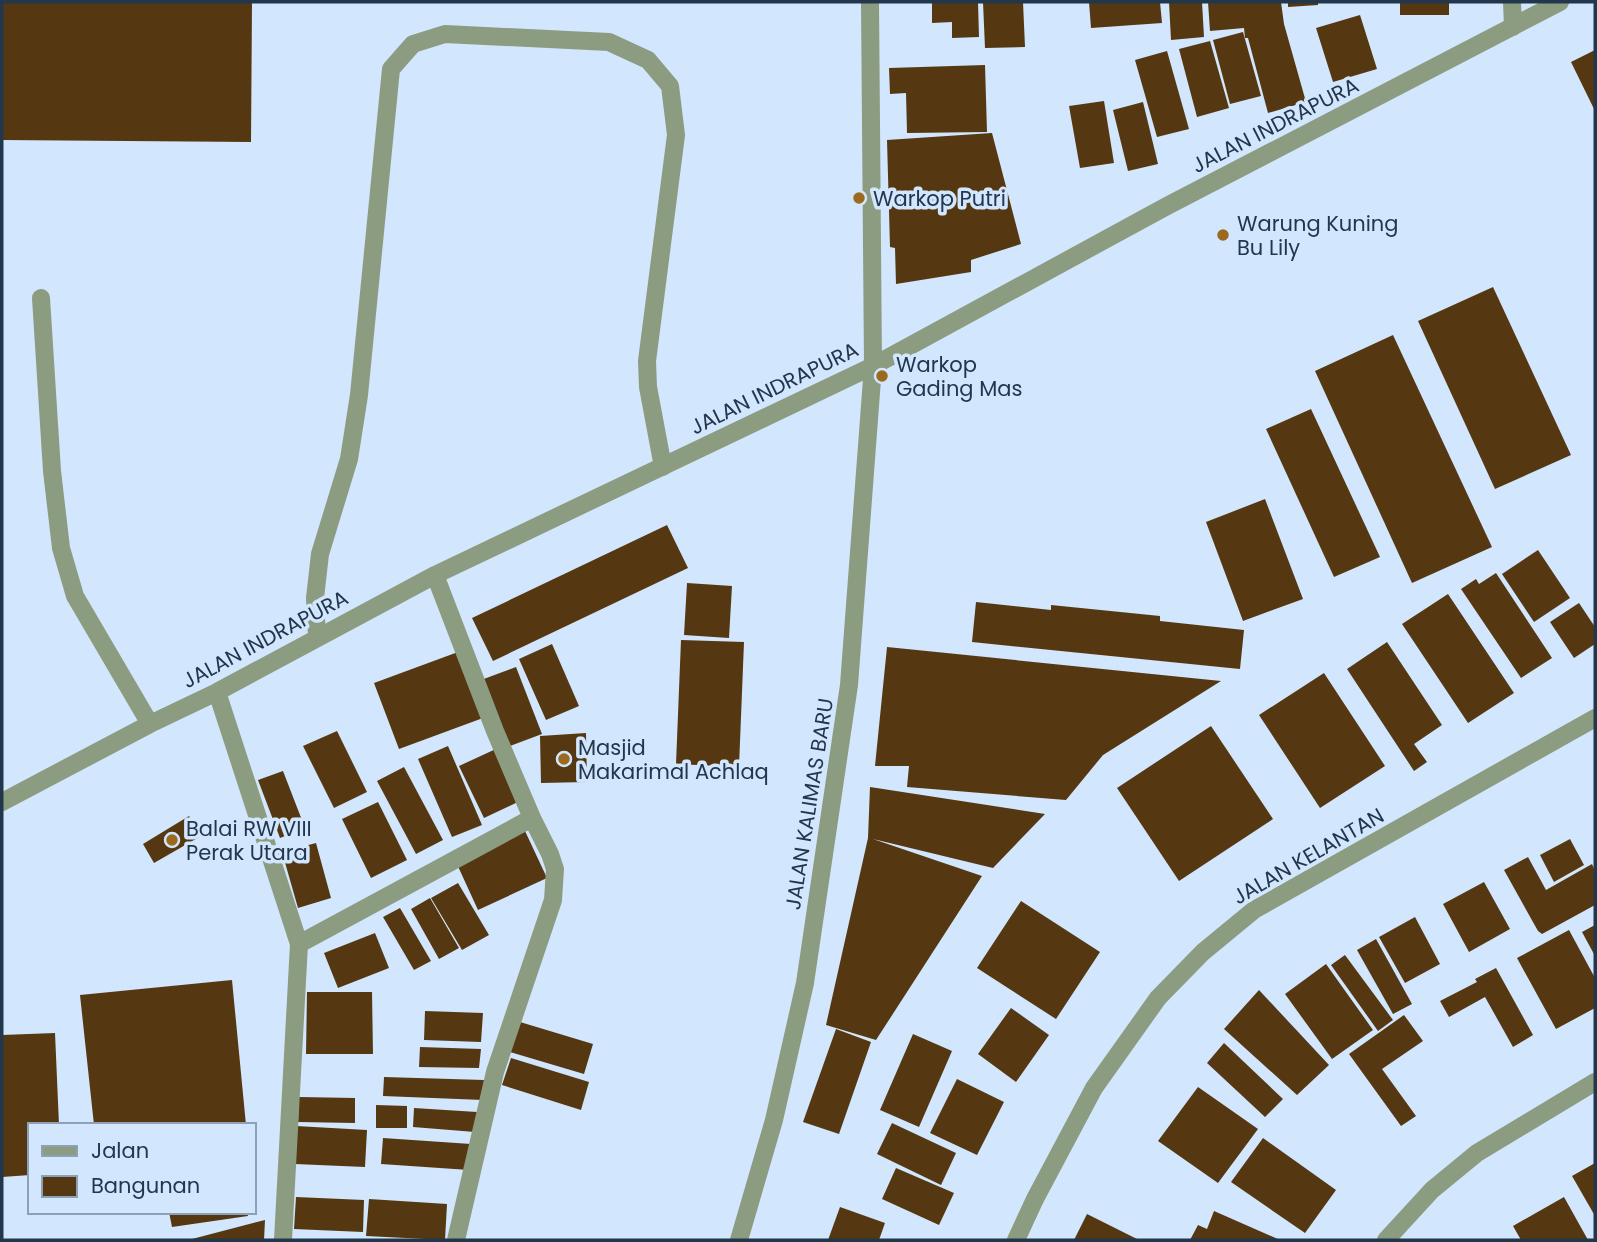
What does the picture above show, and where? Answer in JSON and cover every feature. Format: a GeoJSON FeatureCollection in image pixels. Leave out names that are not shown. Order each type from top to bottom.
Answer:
{"type":"FeatureCollection","features":[{"type":"Feature","properties":{"kind":"street","name":"JALAN KALIMAS BARU"},"geometry":{"type":"LineString","coordinates":[[739,1240],[774,1120],[807,970],[849,685],[873,366],[870,2]]}},
{"type":"Feature","properties":{"kind":"street"},"geometry":{"type":"LineString","coordinates":[[1512,2],[1513,27]]}},
{"type":"Feature","properties":{"kind":"street","name":"JALAN INDRAPURA"},"geometry":{"type":"LineString","coordinates":[[2,802],[217,692],[435,575],[873,366],[1167,206],[1560,2]]}},
{"type":"Feature","properties":{"kind":"street"},"geometry":{"type":"LineString","coordinates":[[317,637],[315,598],[320,554],[349,459],[359,395],[391,69],[413,44],[445,34],[609,42],[648,60],[670,86],[676,135],[647,361],[648,387],[663,467]]}},
{"type":"Feature","properties":{"kind":"street"},"geometry":{"type":"LineString","coordinates":[[40,298],[52,471],[61,548],[75,596],[150,724]]}},
{"type":"Feature","properties":{"kind":"street"},"geometry":{"type":"LineString","coordinates":[[435,575],[495,731],[555,869],[553,900],[495,1072],[456,1240]]}},
{"type":"Feature","properties":{"kind":"street"},"geometry":{"type":"LineString","coordinates":[[217,692],[299,944],[283,1240]]}},
{"type":"Feature","properties":{"kind":"street","name":"JALAN KELANTAN"},"geometry":{"type":"LineString","coordinates":[[1016,1240],[1094,1088],[1158,998],[1203,952],[1254,910],[1595,718]]}},
{"type":"Feature","properties":{"kind":"street"},"geometry":{"type":"LineString","coordinates":[[299,944],[532,818]]}},
{"type":"Feature","properties":{"kind":"street"},"geometry":{"type":"LineString","coordinates":[[1386,1240],[1432,1190],[1477,1153],[1595,1082]]}},
{"type":"Feature","properties":{"kind":"building"},"geometry":{"type":"Polygon","coordinates":[[[2,2],[252,2],[251,142],[2,140],[2,2]]]}},
{"type":"Feature","properties":{"kind":"building"},"geometry":{"type":"Polygon","coordinates":[[[932,2],[978,2],[979,37],[952,38],[952,22],[932,23],[932,2]]]}},
{"type":"Feature","properties":{"kind":"building"},"geometry":{"type":"Polygon","coordinates":[[[983,2],[1023,2],[1025,47],[985,48],[983,2]]]}},
{"type":"Feature","properties":{"kind":"building"},"geometry":{"type":"Polygon","coordinates":[[[1089,2],[1160,2],[1162,23],[1091,28],[1089,2]]]}},
{"type":"Feature","properties":{"kind":"building"},"geometry":{"type":"Polygon","coordinates":[[[1169,2],[1202,2],[1204,37],[1171,40],[1169,2]]]}},
{"type":"Feature","properties":{"kind":"building"},"geometry":{"type":"Polygon","coordinates":[[[1208,2],[1281,2],[1284,24],[1306,102],[1268,113],[1244,28],[1210,31],[1208,2]]]}},
{"type":"Feature","properties":{"kind":"building"},"geometry":{"type":"Polygon","coordinates":[[[1288,2],[1318,2],[1318,5],[1288,7],[1288,2]]]}},
{"type":"Feature","properties":{"kind":"building"},"geometry":{"type":"Polygon","coordinates":[[[1400,2],[1449,2],[1449,15],[1400,15],[1400,2]]]}},
{"type":"Feature","properties":{"kind":"building"},"geometry":{"type":"Polygon","coordinates":[[[1360,15],[1377,69],[1333,82],[1316,28],[1360,15]]]}},
{"type":"Feature","properties":{"kind":"building"},"geometry":{"type":"Polygon","coordinates":[[[1243,32],[1261,96],[1230,104],[1213,40],[1243,32]]]}},
{"type":"Feature","properties":{"kind":"building"},"geometry":{"type":"Polygon","coordinates":[[[1210,41],[1229,108],[1197,117],[1179,49],[1210,41]]]}},
{"type":"Feature","properties":{"kind":"building"},"geometry":{"type":"Polygon","coordinates":[[[1595,50],[1595,111],[1571,62],[1595,50]]]}},
{"type":"Feature","properties":{"kind":"building"},"geometry":{"type":"Polygon","coordinates":[[[1167,51],[1189,129],[1157,137],[1135,60],[1167,51]]]}},
{"type":"Feature","properties":{"kind":"building"},"geometry":{"type":"Polygon","coordinates":[[[985,65],[987,132],[907,133],[906,93],[890,94],[889,68],[985,65]]]}},
{"type":"Feature","properties":{"kind":"building"},"geometry":{"type":"Polygon","coordinates":[[[1104,101],[1114,163],[1080,168],[1069,106],[1104,101]]]}},
{"type":"Feature","properties":{"kind":"building"},"geometry":{"type":"Polygon","coordinates":[[[1143,102],[1158,164],[1128,171],[1113,110],[1143,102]]]}},
{"type":"Feature","properties":{"kind":"building"},"geometry":{"type":"Polygon","coordinates":[[[992,133],[1021,244],[971,260],[971,272],[896,284],[895,248],[890,247],[887,140],[992,133]]]}},
{"type":"Feature","properties":{"kind":"building"},"geometry":{"type":"Polygon","coordinates":[[[1493,287],[1571,455],[1495,489],[1418,321],[1493,287]]]}},
{"type":"Feature","properties":{"kind":"building"},"geometry":{"type":"Polygon","coordinates":[[[1393,335],[1492,547],[1412,583],[1315,371],[1393,335]]]}},
{"type":"Feature","properties":{"kind":"building"},"geometry":{"type":"Polygon","coordinates":[[[1311,409],[1380,557],[1334,577],[1266,429],[1311,409]]]}},
{"type":"Feature","properties":{"kind":"building"},"geometry":{"type":"Polygon","coordinates":[[[1265,499],[1303,599],[1243,621],[1206,522],[1265,499]]]}},
{"type":"Feature","properties":{"kind":"building"},"geometry":{"type":"Polygon","coordinates":[[[667,525],[688,568],[493,661],[472,618],[667,525]]]}},
{"type":"Feature","properties":{"kind":"building"},"geometry":{"type":"Polygon","coordinates":[[[1538,550],[1570,598],[1534,622],[1502,574],[1538,550]]]}},
{"type":"Feature","properties":{"kind":"building"},"geometry":{"type":"Polygon","coordinates":[[[1496,573],[1552,658],[1521,678],[1461,589],[1476,579],[1479,584],[1496,573]]]}},
{"type":"Feature","properties":{"kind":"building"},"geometry":{"type":"Polygon","coordinates":[[[687,583],[732,586],[729,638],[684,635],[687,583]]]}},
{"type":"Feature","properties":{"kind":"building"},"geometry":{"type":"Polygon","coordinates":[[[1448,594],[1514,693],[1468,723],[1402,624],[1448,594]]]}},
{"type":"Feature","properties":{"kind":"building"},"geometry":{"type":"Polygon","coordinates":[[[976,602],[1051,610],[1051,605],[1160,616],[1160,621],[1244,630],[1240,669],[972,642],[976,602]]]}},
{"type":"Feature","properties":{"kind":"building"},"geometry":{"type":"Polygon","coordinates":[[[1579,603],[1595,627],[1595,644],[1574,658],[1550,622],[1579,603]]]}},
{"type":"Feature","properties":{"kind":"building"},"geometry":{"type":"Polygon","coordinates":[[[681,640],[744,642],[739,767],[676,764],[681,640]]]}},
{"type":"Feature","properties":{"kind":"building"},"geometry":{"type":"Polygon","coordinates":[[[1387,642],[1442,725],[1414,744],[1427,762],[1414,771],[1347,669],[1387,642]]]}},
{"type":"Feature","properties":{"kind":"building"},"geometry":{"type":"Polygon","coordinates":[[[552,644],[579,706],[546,720],[519,659],[552,644]]]}},
{"type":"Feature","properties":{"kind":"building"},"geometry":{"type":"Polygon","coordinates":[[[887,647],[1221,681],[1103,755],[1066,800],[907,787],[909,766],[875,766],[887,647]]]}},
{"type":"Feature","properties":{"kind":"building"},"geometry":{"type":"Polygon","coordinates":[[[458,652],[483,718],[399,749],[374,683],[458,652]]]}},
{"type":"Feature","properties":{"kind":"building"},"geometry":{"type":"Polygon","coordinates":[[[516,667],[542,734],[507,747],[481,680],[516,667]]]}},
{"type":"Feature","properties":{"kind":"building"},"geometry":{"type":"Polygon","coordinates":[[[1324,673],[1385,766],[1320,808],[1259,715],[1324,673]]]}},
{"type":"Feature","properties":{"kind":"building"},"geometry":{"type":"Polygon","coordinates":[[[1211,726],[1273,819],[1179,881],[1117,788],[1211,726]]]}},
{"type":"Feature","properties":{"kind":"building"},"geometry":{"type":"Polygon","coordinates":[[[337,731],[367,792],[334,808],[303,746],[337,731]]]}},
{"type":"Feature","properties":{"kind":"building","name":"Masjid Makarimal Achlaq"},"geometry":{"type":"Polygon","coordinates":[[[586,733],[587,782],[541,783],[540,736],[586,733]]]}},
{"type":"Feature","properties":{"kind":"building"},"geometry":{"type":"Polygon","coordinates":[[[448,746],[482,825],[452,837],[418,759],[448,746]]]}},
{"type":"Feature","properties":{"kind":"building"},"geometry":{"type":"Polygon","coordinates":[[[498,748],[522,800],[484,818],[459,766],[498,748]]]}},
{"type":"Feature","properties":{"kind":"building"},"geometry":{"type":"Polygon","coordinates":[[[404,767],[443,840],[416,854],[377,781],[404,767]]]}},
{"type":"Feature","properties":{"kind":"building"},"geometry":{"type":"Polygon","coordinates":[[[283,771],[305,828],[280,838],[258,780],[283,771]]]}},
{"type":"Feature","properties":{"kind":"building"},"geometry":{"type":"Polygon","coordinates":[[[870,787],[1045,814],[993,868],[873,839],[982,876],[876,1040],[826,1025],[868,838],[870,787]]]}},
{"type":"Feature","properties":{"kind":"building"},"geometry":{"type":"Polygon","coordinates":[[[378,802],[407,860],[371,878],[342,819],[378,802]]]}},
{"type":"Feature","properties":{"kind":"building","name":"Balai RW VIII Perak Utara"},"geometry":{"type":"Polygon","coordinates":[[[189,816],[201,836],[154,863],[143,844],[189,816]]]}},
{"type":"Feature","properties":{"kind":"building"},"geometry":{"type":"Polygon","coordinates":[[[525,831],[547,878],[478,910],[456,862],[525,831]]]}},
{"type":"Feature","properties":{"kind":"building"},"geometry":{"type":"Polygon","coordinates":[[[1570,839],[1584,865],[1554,882],[1540,855],[1570,839]]]}},
{"type":"Feature","properties":{"kind":"building"},"geometry":{"type":"Polygon","coordinates":[[[316,843],[331,898],[298,908],[282,852],[316,843]]]}},
{"type":"Feature","properties":{"kind":"building"},"geometry":{"type":"Polygon","coordinates":[[[1528,857],[1546,890],[1592,864],[1595,871],[1595,905],[1542,934],[1504,870],[1528,857]]]}},
{"type":"Feature","properties":{"kind":"building"},"geometry":{"type":"Polygon","coordinates":[[[1484,882],[1510,929],[1469,952],[1443,904],[1484,882]]]}},
{"type":"Feature","properties":{"kind":"building"},"geometry":{"type":"Polygon","coordinates":[[[458,883],[489,935],[462,950],[431,898],[458,883]]]}},
{"type":"Feature","properties":{"kind":"building"},"geometry":{"type":"Polygon","coordinates":[[[430,898],[459,948],[439,959],[411,909],[430,898]]]}},
{"type":"Feature","properties":{"kind":"building"},"geometry":{"type":"Polygon","coordinates":[[[1021,901],[1100,952],[1056,1019],[977,968],[1021,901]]]}},
{"type":"Feature","properties":{"kind":"building"},"geometry":{"type":"Polygon","coordinates":[[[400,908],[431,961],[414,970],[383,917],[400,908]]]}},
{"type":"Feature","properties":{"kind":"building"},"geometry":{"type":"Polygon","coordinates":[[[1415,917],[1440,964],[1405,983],[1379,937],[1415,917]]]}},
{"type":"Feature","properties":{"kind":"building"},"geometry":{"type":"Polygon","coordinates":[[[1595,925],[1595,956],[1582,932],[1595,925]]]}},
{"type":"Feature","properties":{"kind":"building"},"geometry":{"type":"Polygon","coordinates":[[[1569,930],[1595,978],[1595,1008],[1556,1029],[1517,958],[1569,930]]]}},
{"type":"Feature","properties":{"kind":"building"},"geometry":{"type":"Polygon","coordinates":[[[375,933],[389,968],[338,988],[324,953],[375,933]]]}},
{"type":"Feature","properties":{"kind":"building"},"geometry":{"type":"Polygon","coordinates":[[[1376,939],[1412,1004],[1393,1014],[1357,950],[1376,939]]]}},
{"type":"Feature","properties":{"kind":"building"},"geometry":{"type":"Polygon","coordinates":[[[1345,955],[1393,1020],[1378,1031],[1331,965],[1345,955]]]}},
{"type":"Feature","properties":{"kind":"building"},"geometry":{"type":"Polygon","coordinates":[[[1326,964],[1373,1030],[1332,1059],[1285,994],[1326,964]]]}},
{"type":"Feature","properties":{"kind":"building"},"geometry":{"type":"Polygon","coordinates":[[[1496,968],[1533,1035],[1513,1047],[1485,997],[1449,1017],[1440,1001],[1477,982],[1475,979],[1496,968]]]}},
{"type":"Feature","properties":{"kind":"building"},"geometry":{"type":"Polygon","coordinates":[[[232,980],[246,1123],[94,1123],[80,995],[232,980]]]}},
{"type":"Feature","properties":{"kind":"building"},"geometry":{"type":"Polygon","coordinates":[[[1259,990],[1329,1065],[1297,1095],[1224,1029],[1259,990]]]}},
{"type":"Feature","properties":{"kind":"building"},"geometry":{"type":"Polygon","coordinates":[[[307,992],[372,992],[373,1054],[306,1054],[307,992]]]}},
{"type":"Feature","properties":{"kind":"building"},"geometry":{"type":"Polygon","coordinates":[[[1011,1008],[1049,1035],[1016,1082],[978,1054],[1011,1008]]]}},
{"type":"Feature","properties":{"kind":"building"},"geometry":{"type":"Polygon","coordinates":[[[425,1011],[483,1013],[481,1042],[424,1040],[425,1011]]]}},
{"type":"Feature","properties":{"kind":"building"},"geometry":{"type":"Polygon","coordinates":[[[1404,1015],[1423,1041],[1382,1069],[1416,1116],[1401,1126],[1349,1054],[1404,1015]]]}},
{"type":"Feature","properties":{"kind":"building"},"geometry":{"type":"Polygon","coordinates":[[[520,1022],[593,1044],[584,1074],[510,1052],[520,1022]]]}},
{"type":"Feature","properties":{"kind":"building"},"geometry":{"type":"Polygon","coordinates":[[[836,1029],[871,1042],[839,1134],[803,1122],[836,1029]]]}},
{"type":"Feature","properties":{"kind":"building"},"geometry":{"type":"Polygon","coordinates":[[[55,1033],[59,1123],[28,1123],[28,1175],[2,1177],[2,1035],[55,1033]]]}},
{"type":"Feature","properties":{"kind":"building"},"geometry":{"type":"Polygon","coordinates":[[[913,1034],[952,1051],[919,1127],[880,1110],[913,1034]]]}},
{"type":"Feature","properties":{"kind":"building"},"geometry":{"type":"Polygon","coordinates":[[[1224,1043],[1283,1099],[1265,1117],[1207,1063],[1224,1043]]]}},
{"type":"Feature","properties":{"kind":"building"},"geometry":{"type":"Polygon","coordinates":[[[420,1047],[481,1049],[479,1068],[419,1067],[420,1047]]]}},
{"type":"Feature","properties":{"kind":"building"},"geometry":{"type":"Polygon","coordinates":[[[511,1058],[589,1082],[581,1110],[502,1085],[511,1058]]]}},
{"type":"Feature","properties":{"kind":"building"},"geometry":{"type":"Polygon","coordinates":[[[384,1077],[484,1080],[483,1100],[383,1096],[384,1077]]]}},
{"type":"Feature","properties":{"kind":"building"},"geometry":{"type":"Polygon","coordinates":[[[957,1079],[1004,1102],[977,1155],[930,1133],[957,1079]]]}},
{"type":"Feature","properties":{"kind":"building"},"geometry":{"type":"Polygon","coordinates":[[[1198,1087],[1258,1129],[1218,1183],[1158,1141],[1198,1087]]]}},
{"type":"Feature","properties":{"kind":"building"},"geometry":{"type":"Polygon","coordinates":[[[299,1097],[355,1098],[355,1123],[298,1122],[299,1097]]]}},
{"type":"Feature","properties":{"kind":"building"},"geometry":{"type":"Polygon","coordinates":[[[376,1105],[407,1106],[407,1128],[376,1128],[376,1105]]]}},
{"type":"Feature","properties":{"kind":"building"},"geometry":{"type":"Polygon","coordinates":[[[414,1108],[477,1112],[475,1132],[413,1127],[414,1108]]]}},
{"type":"Feature","properties":{"kind":"building"},"geometry":{"type":"Polygon","coordinates":[[[892,1123],[956,1153],[941,1185],[877,1154],[892,1123]]]}},
{"type":"Feature","properties":{"kind":"building"},"geometry":{"type":"Polygon","coordinates":[[[296,1126],[367,1130],[365,1167],[295,1164],[296,1126]]]}},
{"type":"Feature","properties":{"kind":"building"},"geometry":{"type":"Polygon","coordinates":[[[383,1138],[471,1144],[469,1170],[381,1164],[383,1138]]]}},
{"type":"Feature","properties":{"kind":"building"},"geometry":{"type":"Polygon","coordinates":[[[1263,1138],[1336,1190],[1305,1233],[1231,1182],[1263,1138]]]}},
{"type":"Feature","properties":{"kind":"building"},"geometry":{"type":"Polygon","coordinates":[[[1595,1163],[1595,1216],[1572,1176],[1595,1163]]]}},
{"type":"Feature","properties":{"kind":"building"},"geometry":{"type":"Polygon","coordinates":[[[896,1168],[954,1193],[939,1225],[882,1199],[896,1168]]]}},
{"type":"Feature","properties":{"kind":"building"},"geometry":{"type":"Polygon","coordinates":[[[296,1197],[364,1200],[363,1232],[294,1229],[296,1197]]]}},
{"type":"Feature","properties":{"kind":"building"},"geometry":{"type":"Polygon","coordinates":[[[1564,1197],[1588,1240],[1521,1240],[1513,1226],[1564,1197]]]}},
{"type":"Feature","properties":{"kind":"building"},"geometry":{"type":"Polygon","coordinates":[[[369,1199],[447,1204],[445,1240],[366,1236],[369,1199]]]}},
{"type":"Feature","properties":{"kind":"building"},"geometry":{"type":"Polygon","coordinates":[[[840,1207],[885,1223],[879,1240],[828,1240],[840,1207]]]}},
{"type":"Feature","properties":{"kind":"building"},"geometry":{"type":"Polygon","coordinates":[[[1214,1211],[1280,1240],[1190,1240],[1198,1225],[1207,1229],[1214,1211]]]}},
{"type":"Feature","properties":{"kind":"building"},"geometry":{"type":"Polygon","coordinates":[[[169,1214],[248,1216],[172,1227],[169,1214]]]}},
{"type":"Feature","properties":{"kind":"building"},"geometry":{"type":"Polygon","coordinates":[[[1087,1214],[1139,1240],[1074,1240],[1087,1214]]]}},
{"type":"Feature","properties":{"kind":"building"},"geometry":{"type":"Polygon","coordinates":[[[265,1220],[264,1240],[192,1240],[192,1239],[265,1220]]]}},
{"type":"Feature","properties":{"kind":"place","name":"Warkop Putri"},"geometry":{"type":"Point","coordinates":[859,198]}},
{"type":"Feature","properties":{"kind":"place","name":"Warung Kuning Bu Lily"},"geometry":{"type":"Point","coordinates":[1223,235]}},
{"type":"Feature","properties":{"kind":"place","name":"Warkop Gading Mas"},"geometry":{"type":"Point","coordinates":[882,376]}},
{"type":"Feature","properties":{"kind":"place","name":"Masjid Makarimal Achlaq"},"geometry":{"type":"Point","coordinates":[564,759]}},
{"type":"Feature","properties":{"kind":"place","name":"Balai RW VIII Perak Utara"},"geometry":{"type":"Point","coordinates":[172,840]}}]}
